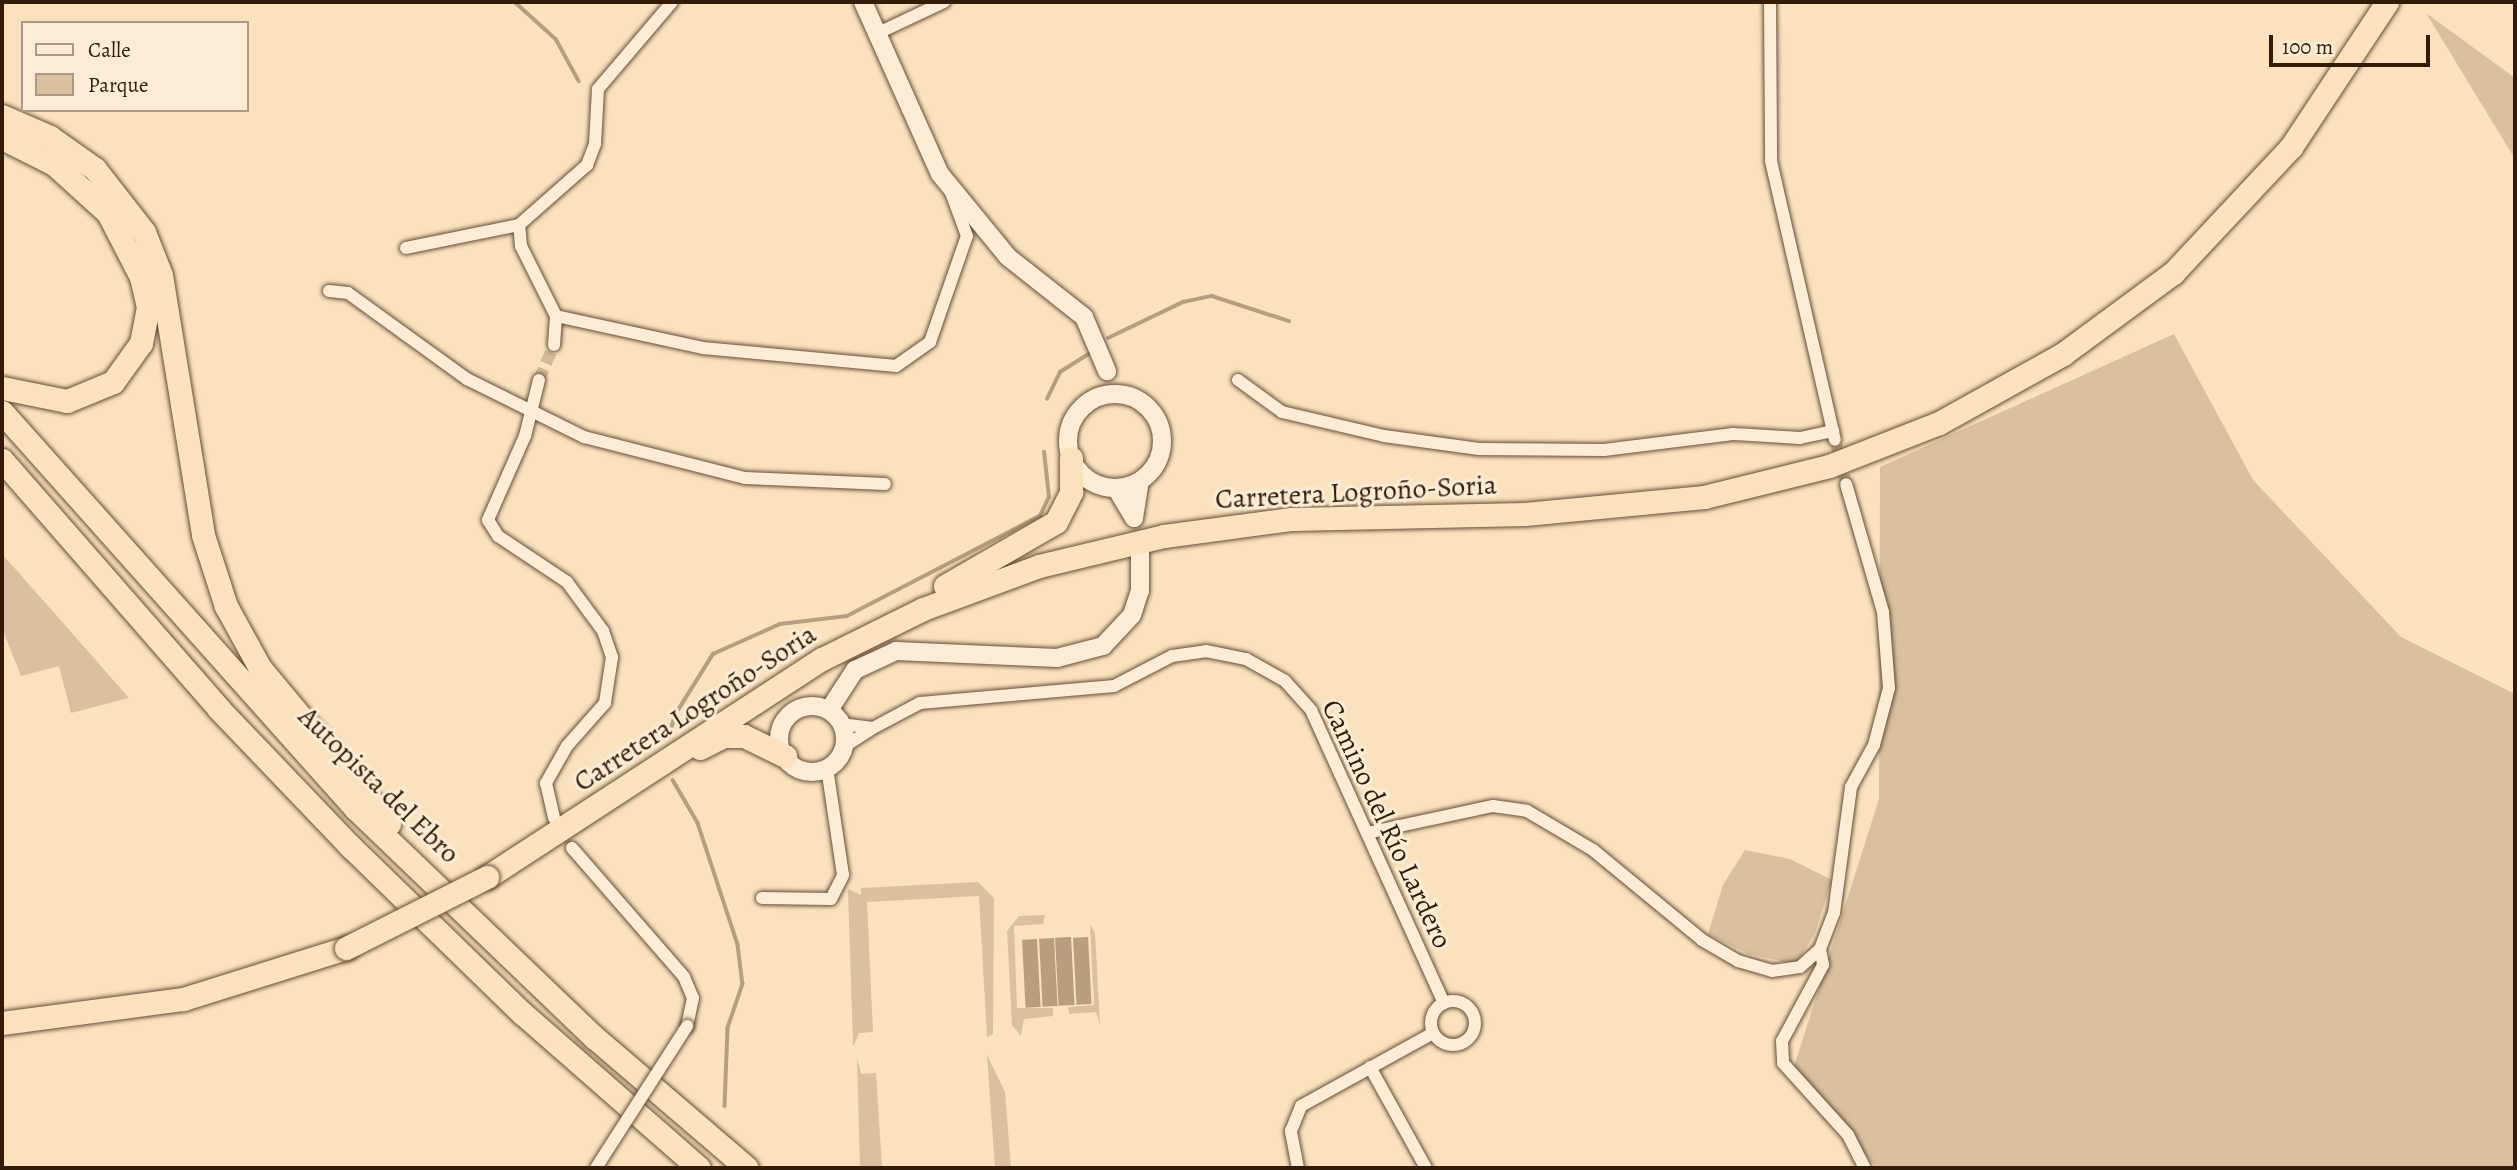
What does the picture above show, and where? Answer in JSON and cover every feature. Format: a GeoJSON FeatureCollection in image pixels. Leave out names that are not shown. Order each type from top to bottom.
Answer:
{"type":"FeatureCollection","features":[{"type":"Feature","properties":{"kind":"highway","name":"Carretera Logroño-Soria"},"geometry":{"type":"LineString","coordinates":[[2,1023],[183,999],[346,948],[487,877],[583,817],[765,692],[923,609],[1124,544],[1292,519],[1637,506],[1754,486],[1912,435],[2054,360],[2173,272],[2291,147],[2387,2]]}},
{"type":"Feature","properties":{"kind":"highway"},"geometry":{"type":"LineString","coordinates":[[2,116],[50,137],[95,169],[144,232],[161,275],[203,535],[226,606],[298,718],[442,887]]}},
{"type":"Feature","properties":{"kind":"highway"},"geometry":{"type":"LineString","coordinates":[[2,138],[54,164],[108,213],[141,277],[148,307],[141,343],[113,382],[67,401],[2,388]]}},
{"type":"Feature","properties":{"kind":"highway","name":"Autopista del Ebro"},"geometry":{"type":"LineString","coordinates":[[2,412],[297,748],[594,1037],[747,1168]]}},
{"type":"Feature","properties":{"kind":"highway"},"geometry":{"type":"LineString","coordinates":[[765,692],[834,640],[1046,530],[1071,492],[1071,458]]}},
{"type":"Feature","properties":{"kind":"highway"},"geometry":{"type":"LineString","coordinates":[[2,460],[237,728]]}},
{"type":"Feature","properties":{"kind":"highway"},"geometry":{"type":"LineString","coordinates":[[2,474],[153,649],[237,728],[462,957],[699,1168]]}},
{"type":"Feature","properties":{"kind":"highway"},"geometry":{"type":"LineString","coordinates":[[583,817],[622,801],[724,736],[757,739],[785,756]]}},
{"type":"Feature","properties":{"kind":"street"},"geometry":{"type":"LineString","coordinates":[[406,248],[519,225],[587,165],[595,144],[598,89],[672,2]]}},
{"type":"Feature","properties":{"kind":"street"},"geometry":{"type":"LineString","coordinates":[[556,316],[703,348],[896,366],[930,342],[967,236],[949,187],[863,2]]}},
{"type":"Feature","properties":{"kind":"street"},"geometry":{"type":"LineString","coordinates":[[878,33],[944,2]]}},
{"type":"Feature","properties":{"kind":"street"},"geometry":{"type":"LineString","coordinates":[[1238,380],[1282,412],[1469,448],[1604,450],[1733,434],[1800,438],[1834,436],[1771,161],[1770,2]]}},
{"type":"Feature","properties":{"kind":"street"},"geometry":{"type":"LineString","coordinates":[[949,187],[1008,257],[1084,317],[1107,371],[1125,396],[1148,408],[1161,432],[1160,456],[1140,481],[1135,524],[1116,488]]}},
{"type":"Feature","properties":{"kind":"street"},"geometry":{"type":"LineString","coordinates":[[519,225],[521,246],[556,316],[554,345]]}},
{"type":"Feature","properties":{"kind":"street"},"geometry":{"type":"LineString","coordinates":[[329,291],[360,300],[435,359],[531,413],[584,437],[705,471],[784,482],[885,484]]}},
{"type":"Feature","properties":{"kind":"street"},"geometry":{"type":"LineString","coordinates":[[1107,371],[1102,396],[1073,421],[1071,458],[1092,482],[1116,488],[1140,481]]}},
{"type":"Feature","properties":{"kind":"street"},"geometry":{"type":"LineString","coordinates":[[539,380],[531,413],[488,520],[498,536],[567,582],[603,631],[612,657],[605,703],[567,746],[546,783],[554,818]]}},
{"type":"Feature","properties":{"kind":"street"},"geometry":{"type":"LineString","coordinates":[[1102,396],[1125,396]]}},
{"type":"Feature","properties":{"kind":"street"},"geometry":{"type":"LineString","coordinates":[[1367,833],[1493,806],[1527,811],[1593,850],[1702,940],[1738,961],[1772,971],[1800,967],[1820,949],[1834,913],[1851,787],[1874,745],[1889,688],[1883,612],[1846,484]]}},
{"type":"Feature","properties":{"kind":"street"},"geometry":{"type":"LineString","coordinates":[[828,710],[855,670],[896,651],[1057,658],[1103,646],[1132,615],[1140,591],[1140,553]]}},
{"type":"Feature","properties":{"kind":"street","name":"Camino del Río Lardero"},"geometry":{"type":"LineString","coordinates":[[844,747],[920,703],[1114,686],[1172,656],[1206,651],[1246,659],[1285,681],[1311,710],[1444,1003]]}},
{"type":"Feature","properties":{"kind":"street"},"geometry":{"type":"LineString","coordinates":[[811,706],[828,710],[841,724],[844,747],[827,768],[803,770],[785,756],[780,732],[789,716],[811,706]]}},
{"type":"Feature","properties":{"kind":"street"},"geometry":{"type":"LineString","coordinates":[[841,724],[873,728]]}},
{"type":"Feature","properties":{"kind":"street"},"geometry":{"type":"LineString","coordinates":[[762,898],[831,899],[842,874],[827,768]]}},
{"type":"Feature","properties":{"kind":"street"},"geometry":{"type":"LineString","coordinates":[[572,848],[684,976],[693,998],[687,1026],[596,1168]]}},
{"type":"Feature","properties":{"kind":"street"},"geometry":{"type":"LineString","coordinates":[[1820,949],[1823,965],[1782,1041],[1783,1063],[1847,1135],[1865,1168]]}},
{"type":"Feature","properties":{"kind":"street"},"geometry":{"type":"LineString","coordinates":[[1460,1002],[1473,1012],[1473,1035],[1452,1046],[1433,1033],[1434,1012],[1444,1003],[1460,1002]]}},
{"type":"Feature","properties":{"kind":"street"},"geometry":{"type":"LineString","coordinates":[[1298,1168],[1292,1131],[1296,1113],[1370,1067],[1433,1033]]}},
{"type":"Feature","properties":{"kind":"street"},"geometry":{"type":"LineString","coordinates":[[1370,1067],[1426,1168]]}},
{"type":"Feature","properties":{"kind":"green space"},"geometry":{"type":"Polygon","coordinates":[[[2426,13],[2515,78],[2515,159],[2426,13]]]}},
{"type":"Feature","properties":{"kind":"green space"},"geometry":{"type":"Polygon","coordinates":[[[2174,334],[2253,480],[2401,637],[2515,694],[2515,1168],[1877,1168],[1792,1073],[1879,799],[1880,467],[2174,334]]]}},
{"type":"Feature","properties":{"kind":"green space"},"geometry":{"type":"Polygon","coordinates":[[[2,554],[129,698],[71,713],[59,666],[21,676],[2,628],[2,554]]]}},
{"type":"Feature","properties":{"kind":"green space"},"geometry":{"type":"Polygon","coordinates":[[[1745,850],[1790,859],[1832,880],[1815,933],[1796,964],[1748,954],[1708,934],[1723,885],[1745,850]]]}},
{"type":"Feature","properties":{"kind":"green space"},"geometry":{"type":"Polygon","coordinates":[[[978,882],[994,898],[993,1034],[987,1037],[979,896],[867,902],[873,1032],[859,1033],[853,1047],[848,889],[861,895],[861,888],[978,882]]]}},
{"type":"Feature","properties":{"kind":"green space"},"geometry":{"type":"Polygon","coordinates":[[[1045,915],[1043,924],[1014,926],[1017,1008],[1053,1008],[1053,1016],[1024,1019],[1021,1036],[1012,1025],[1007,931],[1019,916],[1045,915]]]}},
{"type":"Feature","properties":{"kind":"green space"},"geometry":{"type":"Polygon","coordinates":[[[1090,924],[1095,933],[1100,1025],[1096,1012],[1069,1014],[1068,1007],[1094,1005],[1090,924]]]}},
{"type":"Feature","properties":{"kind":"green space"},"geometry":{"type":"Polygon","coordinates":[[[987,1055],[1005,1092],[1011,1168],[995,1168],[987,1055]]]}},
{"type":"Feature","properties":{"kind":"green space"},"geometry":{"type":"Polygon","coordinates":[[[857,1058],[861,1074],[876,1073],[882,1168],[860,1168],[857,1058]]]}},
{"type":"Feature","properties":{"kind":"shaded area"},"geometry":{"type":"Polygon","coordinates":[[[1071,937],[1075,1005],[1059,1006],[1055,938],[1071,937]]]}},
{"type":"Feature","properties":{"kind":"shaded area"},"geometry":{"type":"Polygon","coordinates":[[[1088,937],[1092,1004],[1077,1005],[1073,938],[1088,937]]]}},
{"type":"Feature","properties":{"kind":"shaded area"},"geometry":{"type":"Polygon","coordinates":[[[1054,938],[1058,1006],[1043,1007],[1039,939],[1054,938]]]}},
{"type":"Feature","properties":{"kind":"shaded area"},"geometry":{"type":"Polygon","coordinates":[[[1037,939],[1041,1007],[1026,1008],[1022,940],[1037,939]]]}},
{"type":"Feature","properties":{"kind":"waterway"},"geometry":{"type":"LineString","coordinates":[[515,2],[556,39],[579,81]]}},
{"type":"Feature","properties":{"kind":"waterway"},"geometry":{"type":"LineString","coordinates":[[1108,338],[1183,302],[1212,296],[1289,321]]}},
{"type":"Feature","properties":{"kind":"waterway"},"geometry":{"type":"LineString","coordinates":[[1047,399],[1060,372],[1092,352]]}},
{"type":"Feature","properties":{"kind":"waterway"},"geometry":{"type":"LineString","coordinates":[[669,737],[675,715],[713,654],[780,624],[847,616],[1040,516],[1049,497],[1044,452]]}},
{"type":"Feature","properties":{"kind":"waterway"},"geometry":{"type":"LineString","coordinates":[[673,780],[698,823],[738,945],[743,984],[728,1028],[725,1106]]}},
{"type":"Feature","properties":{"kind":"tunnel"},"geometry":{"type":"LineString","coordinates":[[539,380],[554,345]]}},
{"type":"Feature","properties":{"kind":"tunnel"},"geometry":{"type":"LineString","coordinates":[[1835,440],[1846,484]]}}]}
